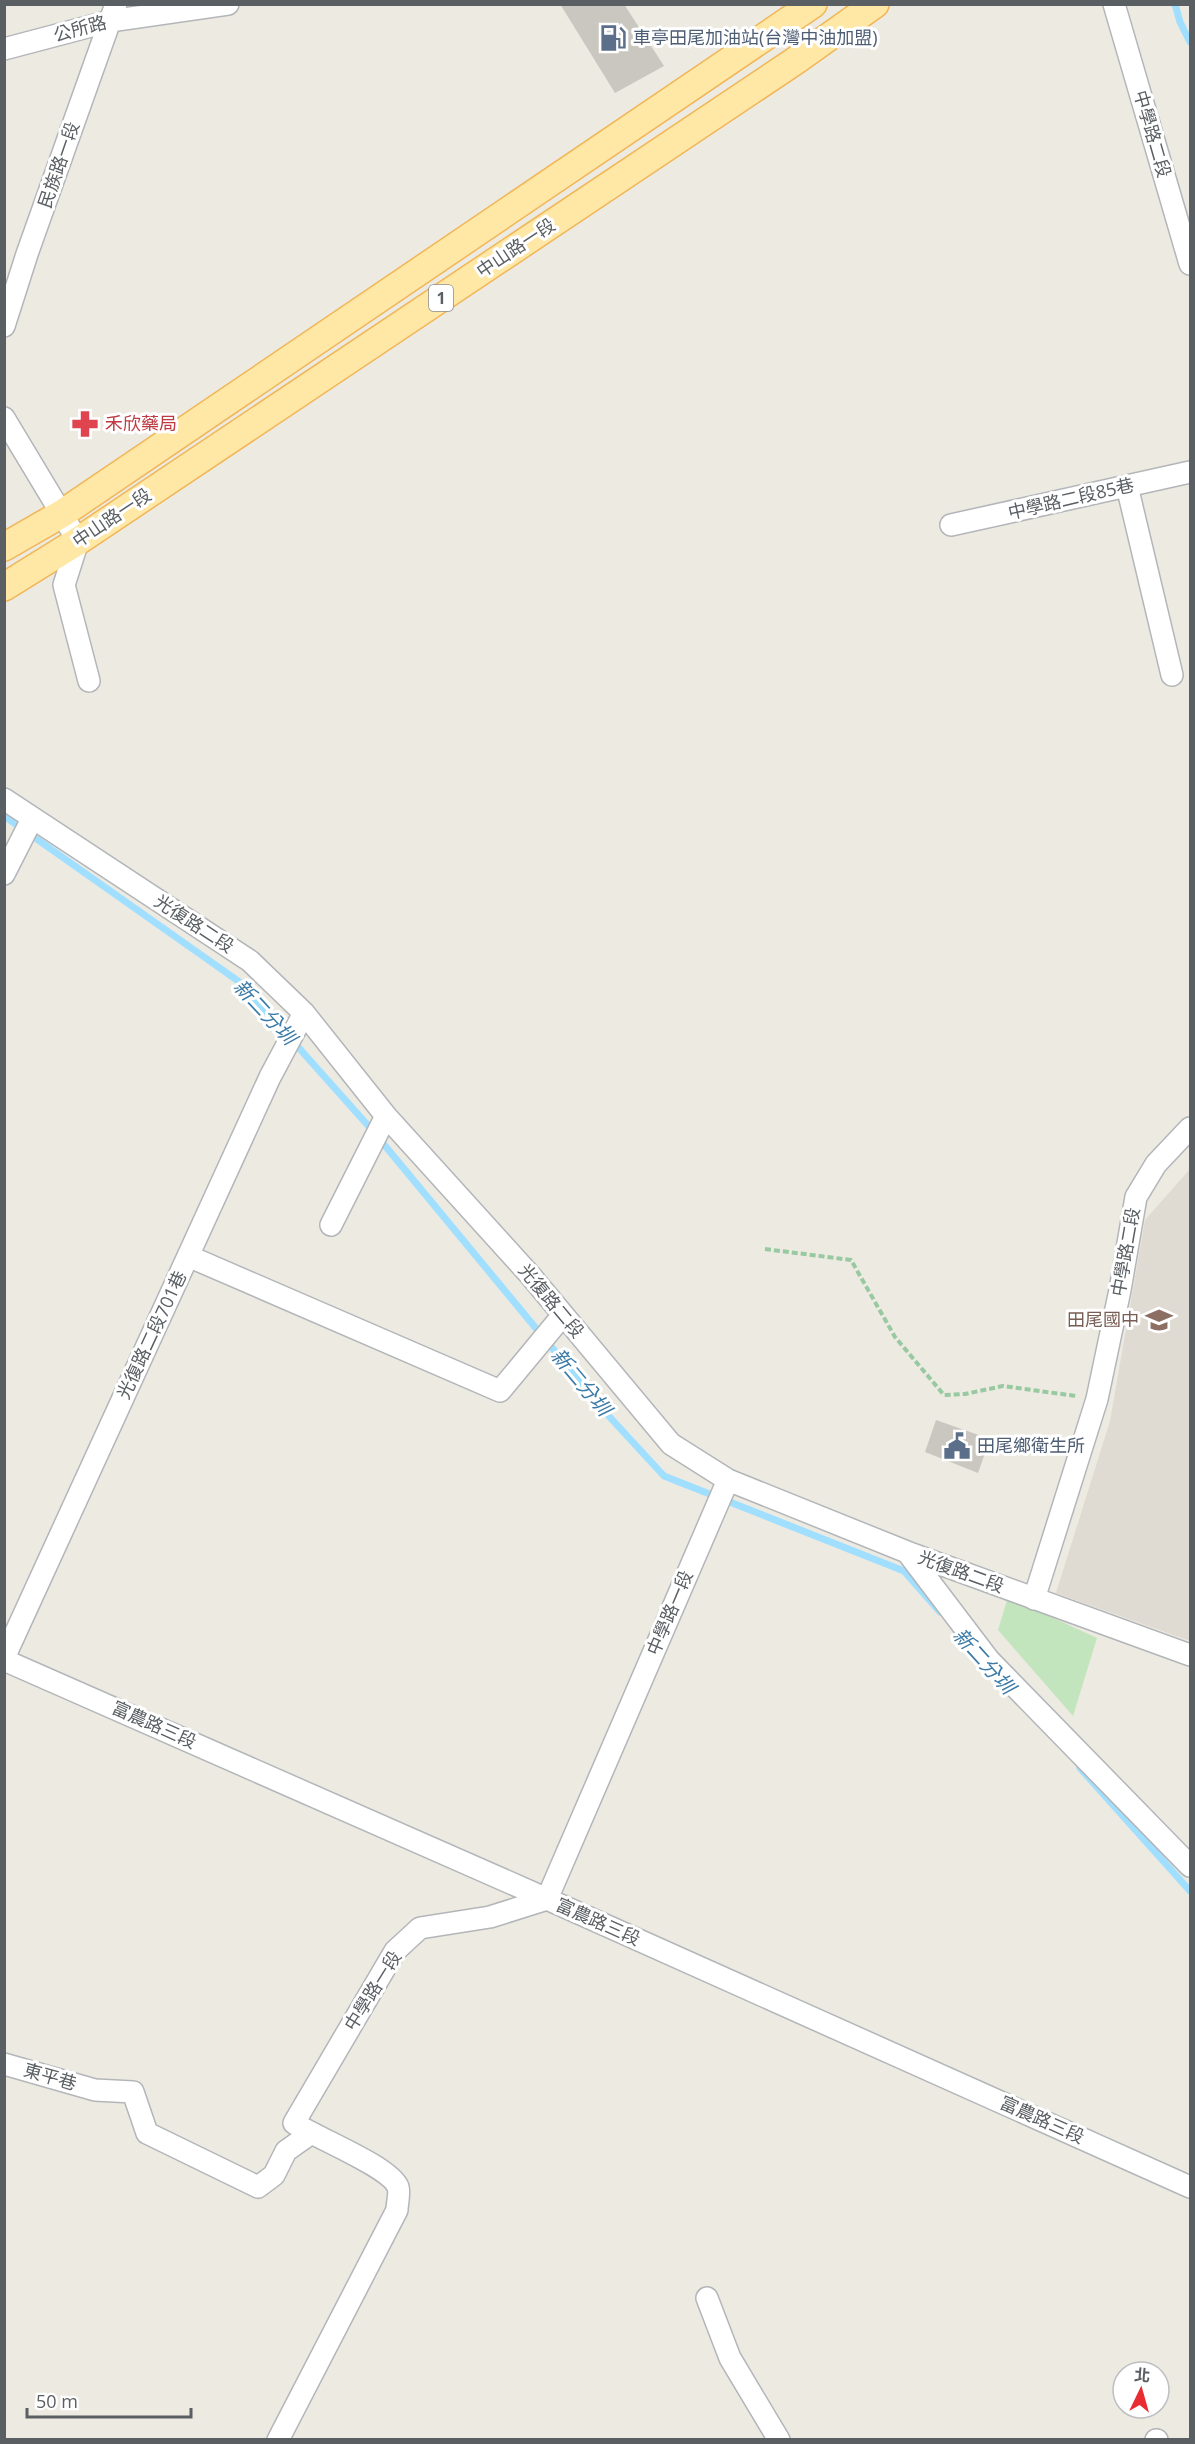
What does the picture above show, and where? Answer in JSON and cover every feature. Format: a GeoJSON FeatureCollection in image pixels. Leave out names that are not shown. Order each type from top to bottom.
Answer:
{"type":"FeatureCollection","features":[{"type":"Feature","properties":{"kind":"main road","name":"中山路一段"},"geometry":{"type":"LineString","coordinates":[[4,547],[63,513],[813,4]]}},
{"type":"Feature","properties":{"kind":"main road","name":"中山路一段"},"geometry":{"type":"LineString","coordinates":[[4,587],[78,541],[785,68],[875,4]]}},
{"type":"Feature","properties":{"kind":"street","name":"公所路"},"geometry":{"type":"LineString","coordinates":[[4,49],[113,13],[228,4]]}},
{"type":"Feature","properties":{"kind":"street","name":"中學路二段"},"geometry":{"type":"LineString","coordinates":[[1114,4],[1191,264]]}},
{"type":"Feature","properties":{"kind":"street","name":"民族路一段"},"geometry":{"type":"LineString","coordinates":[[4,326],[27,254],[113,13]]}},
{"type":"Feature","properties":{"kind":"street"},"geometry":{"type":"LineString","coordinates":[[4,418],[78,541],[64,585],[88,681]]}},
{"type":"Feature","properties":{"kind":"street","name":"中學路二段85巷"},"geometry":{"type":"LineString","coordinates":[[951,525],[1191,472]]}},
{"type":"Feature","properties":{"kind":"street"},"geometry":{"type":"LineString","coordinates":[[1127,486],[1172,675]]}},
{"type":"Feature","properties":{"kind":"street","name":"光復路二段"},"geometry":{"type":"LineString","coordinates":[[4,800],[250,961],[304,1013],[386,1116],[563,1315],[671,1444],[728,1480],[907,1552],[1191,1655]]}},
{"type":"Feature","properties":{"kind":"street"},"geometry":{"type":"LineString","coordinates":[[4,874],[32,819]]}},
{"type":"Feature","properties":{"kind":"street","name":"光復路二段701巷"},"geometry":{"type":"LineString","coordinates":[[4,1659],[270,1077],[304,1013]]}},
{"type":"Feature","properties":{"kind":"street"},"geometry":{"type":"LineString","coordinates":[[331,1225],[386,1116]]}},
{"type":"Feature","properties":{"kind":"street","name":"中學路二段"},"geometry":{"type":"LineString","coordinates":[[1034,1599],[1097,1399],[1120,1290],[1136,1197],[1156,1164],[1191,1128]]}},
{"type":"Feature","properties":{"kind":"street"},"geometry":{"type":"LineString","coordinates":[[188,1256],[500,1391],[563,1315]]}},
{"type":"Feature","properties":{"kind":"street","name":"中學路一段"},"geometry":{"type":"LineString","coordinates":[[310,2134],[294,2123],[317,2079],[354,2022],[395,1951],[420,1928],[490,1917],[547,1899],[728,1480]]}},
{"type":"Feature","properties":{"kind":"street"},"geometry":{"type":"LineString","coordinates":[[907,1552],[989,1660],[1191,1866]]}},
{"type":"Feature","properties":{"kind":"street","name":"富農路三段"},"geometry":{"type":"LineString","coordinates":[[4,1659],[1191,2187]]}},
{"type":"Feature","properties":{"kind":"street","name":"東平巷"},"geometry":{"type":"LineString","coordinates":[[4,2064],[95,2090],[133,2092],[147,2133],[258,2187],[274,2175],[286,2151],[310,2134]]}},
{"type":"Feature","properties":{"kind":"street"},"geometry":{"type":"LineString","coordinates":[[278,2439],[397,2210],[399,2189],[393,2180],[348,2150],[310,2134]]}},
{"type":"Feature","properties":{"kind":"street"},"geometry":{"type":"LineString","coordinates":[[707,2298],[730,2358],[779,2439]]}},
{"type":"Feature","properties":{"kind":"path"},"geometry":{"type":"LineString","coordinates":[[765,1249],[851,1260],[895,1337],[944,1395],[965,1394],[1003,1386],[1097,1399]]}},
{"type":"Feature","properties":{"kind":"shaded area","name":"田尾國中"},"geometry":{"type":"Polygon","coordinates":[[[1190,1169],[1190,1641],[1056,1593],[1110,1421],[1145,1220],[1190,1169]]]}},
{"type":"Feature","properties":{"kind":"green space"},"geometry":{"type":"Polygon","coordinates":[[[1008,1597],[1097,1638],[1073,1716],[998,1630],[1008,1597]]]}},
{"type":"Feature","properties":{"kind":"building","name":"車亭田尾加油站(台灣中油加盟)"},"geometry":{"type":"Polygon","coordinates":[[[560,4],[624,4],[664,66],[615,93],[560,4]]]}},
{"type":"Feature","properties":{"kind":"building","name":"田尾鄉衛生所"},"geometry":{"type":"Polygon","coordinates":[[[936,1420],[990,1439],[978,1473],[925,1452],[936,1420]]]}},
{"type":"Feature","properties":{"kind":"waterway"},"geometry":{"type":"LineString","coordinates":[[1175,4],[1180,22],[1190,42]]}},
{"type":"Feature","properties":{"kind":"waterway","name":"新二分圳"},"geometry":{"type":"LineString","coordinates":[[4,816],[241,983],[372,1130],[606,1413],[664,1476],[904,1571],[940,1612]]}},
{"type":"Feature","properties":{"kind":"waterway","name":"新二分圳"},"geometry":{"type":"LineString","coordinates":[[1080,1768],[1190,1891]]}},
{"type":"Feature","properties":{"kind":"place","name":"車亭田尾加油站(台灣中油加盟)"},"geometry":{"type":"Point","coordinates":[613,38]}},
{"type":"Feature","properties":{"kind":"place","name":"禾欣藥局"},"geometry":{"type":"Point","coordinates":[85,424]}},
{"type":"Feature","properties":{"kind":"place","name":"田尾國中"},"geometry":{"type":"Point","coordinates":[1159,1320]}},
{"type":"Feature","properties":{"kind":"place","name":"田尾鄉衛生所"},"geometry":{"type":"Point","coordinates":[957,1446]}}]}
